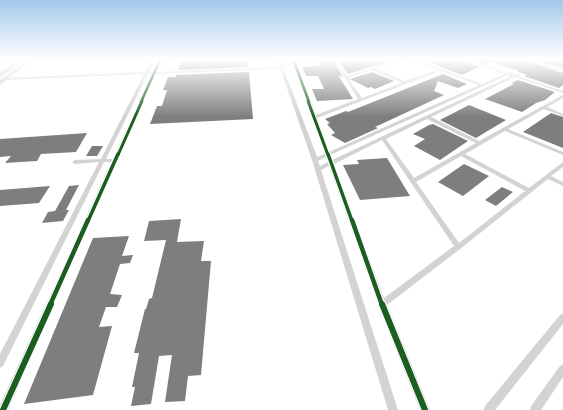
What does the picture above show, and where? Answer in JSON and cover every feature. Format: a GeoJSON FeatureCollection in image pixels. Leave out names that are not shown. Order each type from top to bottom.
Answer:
{"type":"FeatureCollection","features":[{"type":"Feature","properties":{"kind":"street"},"geometry":{"type":"LineString","coordinates":[[0,363],[102,160],[147,79]]}},
{"type":"Feature","properties":{"kind":"street"},"geometry":{"type":"LineString","coordinates":[[3,410],[114,161],[148,79]]}},
{"type":"Feature","properties":{"kind":"street"},"geometry":{"type":"LineString","coordinates":[[286,79],[318,169],[393,410]]}},
{"type":"Feature","properties":{"kind":"street"},"geometry":{"type":"LineString","coordinates":[[300,79],[382,304],[425,410]]}},
{"type":"Feature","properties":{"kind":"street"},"geometry":{"type":"LineString","coordinates":[[348,79],[361,100]]}},
{"type":"Feature","properties":{"kind":"street"},"geometry":{"type":"LineString","coordinates":[[397,79],[406,83]]}},
{"type":"Feature","properties":{"kind":"street"},"geometry":{"type":"LineString","coordinates":[[314,117],[416,79]]}},
{"type":"Feature","properties":{"kind":"street"},"geometry":{"type":"LineString","coordinates":[[465,79],[481,85]]}},
{"type":"Feature","properties":{"kind":"street"},"geometry":{"type":"LineString","coordinates":[[315,160],[494,79]]}},
{"type":"Feature","properties":{"kind":"street"},"geometry":{"type":"LineString","coordinates":[[318,169],[507,79]]}},
{"type":"Feature","properties":{"kind":"street"},"geometry":{"type":"LineString","coordinates":[[527,79],[563,92]]}},
{"type":"Feature","properties":{"kind":"street"},"geometry":{"type":"LineString","coordinates":[[531,79],[563,88]]}},
{"type":"Feature","properties":{"kind":"street"},"geometry":{"type":"LineString","coordinates":[[413,181],[563,96]]}},
{"type":"Feature","properties":{"kind":"street"},"geometry":{"type":"LineString","coordinates":[[543,107],[563,115]]}},
{"type":"Feature","properties":{"kind":"street"},"geometry":{"type":"LineString","coordinates":[[427,117],[479,143]]}},
{"type":"Feature","properties":{"kind":"street"},"geometry":{"type":"LineString","coordinates":[[504,129],[563,154]]}},
{"type":"Feature","properties":{"kind":"street"},"geometry":{"type":"LineString","coordinates":[[383,138],[458,247]]}},
{"type":"Feature","properties":{"kind":"street"},"geometry":{"type":"LineString","coordinates":[[461,154],[530,191]]}},
{"type":"Feature","properties":{"kind":"street"},"geometry":{"type":"LineString","coordinates":[[75,162],[102,160],[114,161]]}},
{"type":"Feature","properties":{"kind":"street"},"geometry":{"type":"LineString","coordinates":[[382,304],[458,247],[563,164]]}},
{"type":"Feature","properties":{"kind":"street"},"geometry":{"type":"LineString","coordinates":[[548,177],[563,184]]}},
{"type":"Feature","properties":{"kind":"street"},"geometry":{"type":"LineString","coordinates":[[489,410],[563,318]]}},
{"type":"Feature","properties":{"kind":"street"},"geometry":{"type":"LineString","coordinates":[[535,410],[563,370]]}},
{"type":"Feature","properties":{"kind":"building"},"geometry":{"type":"Polygon","coordinates":[[[167,79],[250,79],[253,119],[150,124],[157,106],[162,106],[167,90],[163,90],[167,79]]]}},
{"type":"Feature","properties":{"kind":"building"},"geometry":{"type":"Polygon","coordinates":[[[319,79],[341,79],[353,99],[317,101],[312,89],[324,89],[319,79]]]}},
{"type":"Feature","properties":{"kind":"building"},"geometry":{"type":"Polygon","coordinates":[[[350,79],[389,79],[394,81],[375,89],[371,87],[368,88],[350,79]]]}},
{"type":"Feature","properties":{"kind":"building"},"geometry":{"type":"Polygon","coordinates":[[[430,79],[455,79],[467,84],[458,88],[438,81],[434,91],[444,95],[375,127],[378,128],[345,143],[331,135],[335,133],[327,124],[330,123],[325,119],[346,111],[348,112],[430,79]]]}},
{"type":"Feature","properties":{"kind":"building"},"geometry":{"type":"Polygon","coordinates":[[[533,79],[563,79],[563,85],[559,88],[533,79]]]}},
{"type":"Feature","properties":{"kind":"building"},"geometry":{"type":"Polygon","coordinates":[[[518,80],[555,92],[545,100],[536,103],[522,112],[485,99],[514,84],[511,83],[518,80]]]}},
{"type":"Feature","properties":{"kind":"building"},"geometry":{"type":"Polygon","coordinates":[[[469,105],[506,120],[476,138],[440,120],[469,105]]]}},
{"type":"Feature","properties":{"kind":"building"},"geometry":{"type":"Polygon","coordinates":[[[551,113],[563,117],[563,148],[523,132],[551,113]]]}},
{"type":"Feature","properties":{"kind":"building"},"geometry":{"type":"Polygon","coordinates":[[[433,124],[468,141],[440,160],[414,146],[425,139],[413,134],[433,124]]]}},
{"type":"Feature","properties":{"kind":"building"},"geometry":{"type":"Polygon","coordinates":[[[87,133],[76,152],[41,154],[37,161],[5,163],[11,156],[0,157],[0,139],[87,133]]]}},
{"type":"Feature","properties":{"kind":"building"},"geometry":{"type":"Polygon","coordinates":[[[92,146],[103,146],[97,156],[86,156],[92,146]]]}},
{"type":"Feature","properties":{"kind":"building"},"geometry":{"type":"Polygon","coordinates":[[[387,158],[410,196],[360,200],[343,165],[359,164],[357,160],[387,158]]]}},
{"type":"Feature","properties":{"kind":"building"},"geometry":{"type":"Polygon","coordinates":[[[464,164],[489,176],[463,196],[438,182],[464,164]]]}},
{"type":"Feature","properties":{"kind":"building"},"geometry":{"type":"Polygon","coordinates":[[[79,185],[66,210],[69,210],[63,221],[42,223],[48,212],[55,211],[69,186],[79,185]]]}},
{"type":"Feature","properties":{"kind":"building"},"geometry":{"type":"Polygon","coordinates":[[[50,186],[39,203],[0,206],[0,190],[50,186]]]}},
{"type":"Feature","properties":{"kind":"building"},"geometry":{"type":"Polygon","coordinates":[[[502,187],[513,192],[496,206],[485,200],[502,187]]]}},
{"type":"Feature","properties":{"kind":"building"},"geometry":{"type":"Polygon","coordinates":[[[181,219],[177,242],[204,241],[201,261],[211,261],[201,375],[188,376],[185,401],[165,402],[172,355],[159,356],[151,404],[131,406],[135,387],[132,387],[139,353],[134,353],[145,309],[149,299],[152,298],[166,240],[144,241],[149,221],[181,219]]]}},
{"type":"Feature","properties":{"kind":"building"},"geometry":{"type":"Polygon","coordinates":[[[129,236],[122,256],[133,255],[130,263],[120,264],[110,294],[122,295],[117,307],[106,307],[99,327],[112,326],[93,395],[24,404],[93,238],[129,236]]]}},
{"type":"Feature","properties":{"kind":"cycle path"},"geometry":{"type":"LineString","coordinates":[[3,410],[151,79]]}},
{"type":"Feature","properties":{"kind":"cycle path"},"geometry":{"type":"LineString","coordinates":[[300,79],[382,304],[425,410]]}}]}
